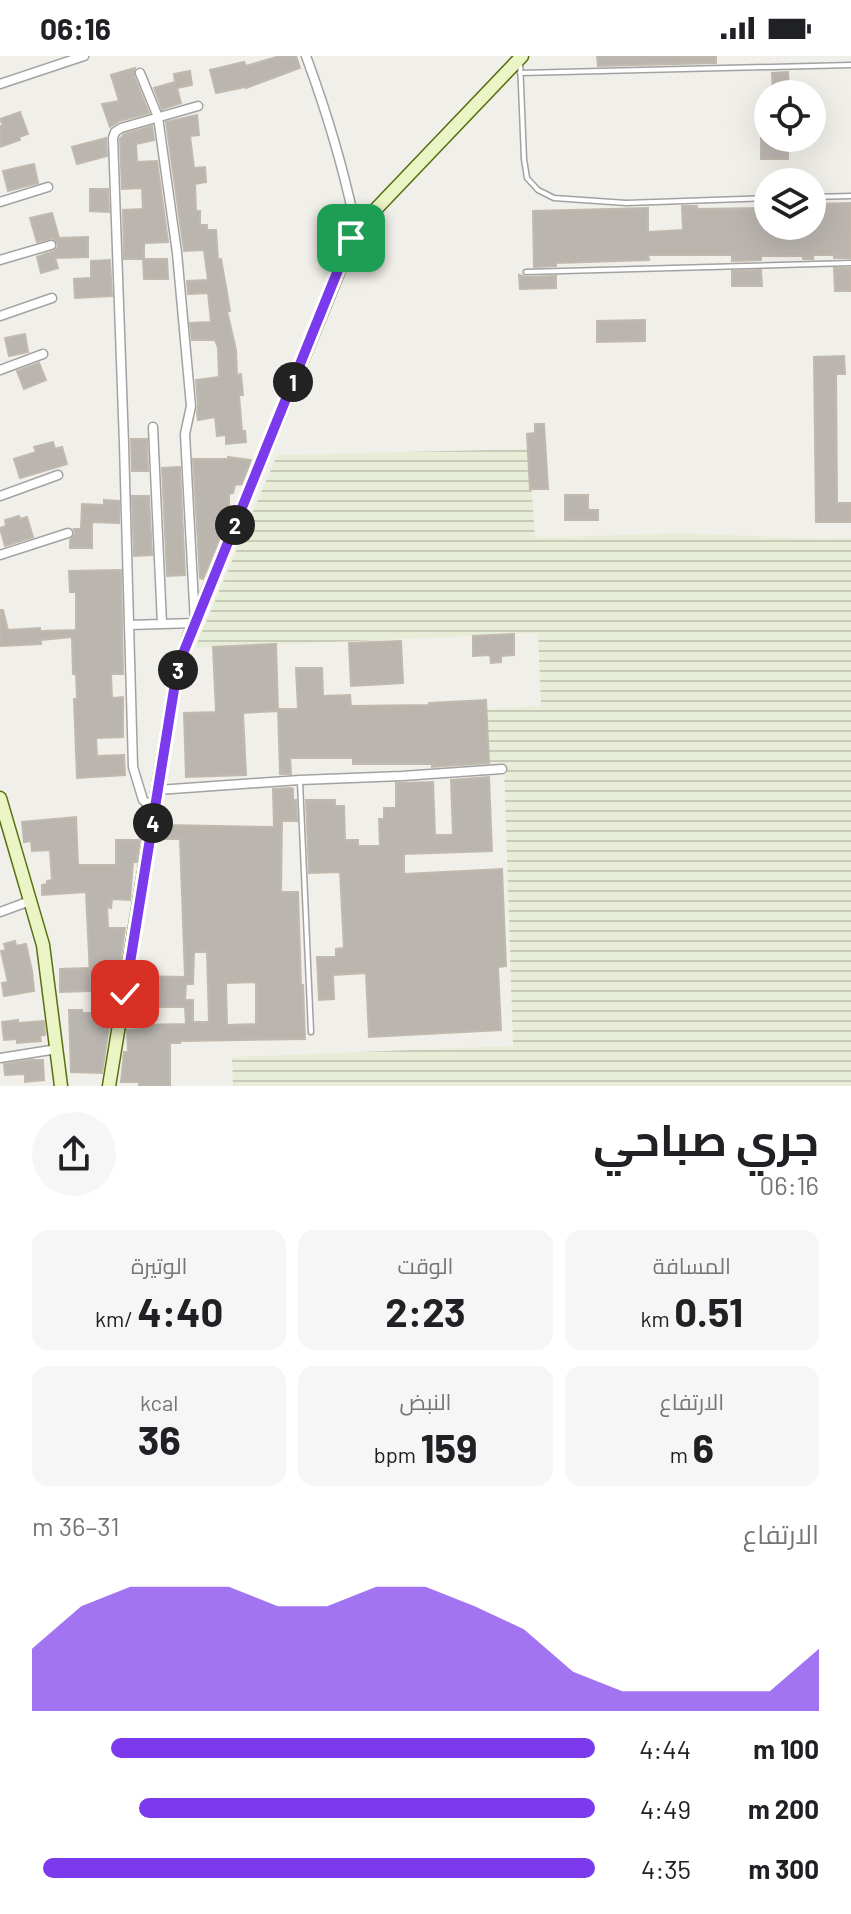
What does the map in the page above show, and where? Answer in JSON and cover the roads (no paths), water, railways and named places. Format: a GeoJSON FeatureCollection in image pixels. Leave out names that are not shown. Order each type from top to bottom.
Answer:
{"type":"FeatureCollection","features":[{"type":"Feature","properties":{"kind":"street"},"geometry":{"type":"LineString","coordinates":[[0,84],[84,56]]}},
{"type":"Feature","properties":{"kind":"street"},"geometry":{"type":"LineString","coordinates":[[306,56],[343,165],[354,219],[359,226]]}},
{"type":"Feature","properties":{"kind":"street"},"geometry":{"type":"LineString","coordinates":[[109,1086],[176,677],[195,623],[348,246],[359,226],[521,58]]}},
{"type":"Feature","properties":{"kind":"street"},"geometry":{"type":"LineString","coordinates":[[140,73],[158,117],[177,253],[191,406],[185,434],[195,623]]}},
{"type":"Feature","properties":{"kind":"street"},"geometry":{"type":"LineString","coordinates":[[155,810],[143,800],[133,767],[113,138],[121,128],[198,106]]}},
{"type":"Feature","properties":{"kind":"street"},"geometry":{"type":"LineString","coordinates":[[0,202],[48,187]]}},
{"type":"Feature","properties":{"kind":"street"},"geometry":{"type":"LineString","coordinates":[[0,260],[51,245]]}},
{"type":"Feature","properties":{"kind":"street"},"geometry":{"type":"LineString","coordinates":[[0,316],[52,298]]}},
{"type":"Feature","properties":{"kind":"street"},"geometry":{"type":"LineString","coordinates":[[0,370],[43,354]]}},
{"type":"Feature","properties":{"kind":"street"},"geometry":{"type":"LineString","coordinates":[[153,427],[162,624]]}},
{"type":"Feature","properties":{"kind":"street"},"geometry":{"type":"LineString","coordinates":[[0,496],[58,475]]}},
{"type":"Feature","properties":{"kind":"street"},"geometry":{"type":"LineString","coordinates":[[0,555],[68,533]]}},
{"type":"Feature","properties":{"kind":"street"},"geometry":{"type":"LineString","coordinates":[[129,625],[195,623]]}},
{"type":"Feature","properties":{"kind":"street"},"geometry":{"type":"LineString","coordinates":[[158,790],[502,769]]}},
{"type":"Feature","properties":{"kind":"street"},"geometry":{"type":"LineString","coordinates":[[0,798],[4,829],[30,901],[45,956],[61,1086]]}},
{"type":"Feature","properties":{"kind":"street"},"geometry":{"type":"LineString","coordinates":[[0,912],[30,901]]}},
{"type":"Feature","properties":{"kind":"street"},"geometry":{"type":"LineString","coordinates":[[0,1058],[57,1049]]}},
{"type":"Feature","properties":{"kind":"lane"},"geometry":{"type":"LineString","coordinates":[[521,58],[524,159],[527,178],[538,190],[554,198],[626,203],[754,198]]}},
{"type":"Feature","properties":{"kind":"lane"},"geometry":{"type":"LineString","coordinates":[[520,73],[851,65]]}},
{"type":"Feature","properties":{"kind":"lane"},"geometry":{"type":"LineString","coordinates":[[826,197],[851,196]]}},
{"type":"Feature","properties":{"kind":"lane"},"geometry":{"type":"LineString","coordinates":[[526,272],[851,263]]}},
{"type":"Feature","properties":{"kind":"lane"},"geometry":{"type":"LineString","coordinates":[[300,780],[311,1032]]}}]}
